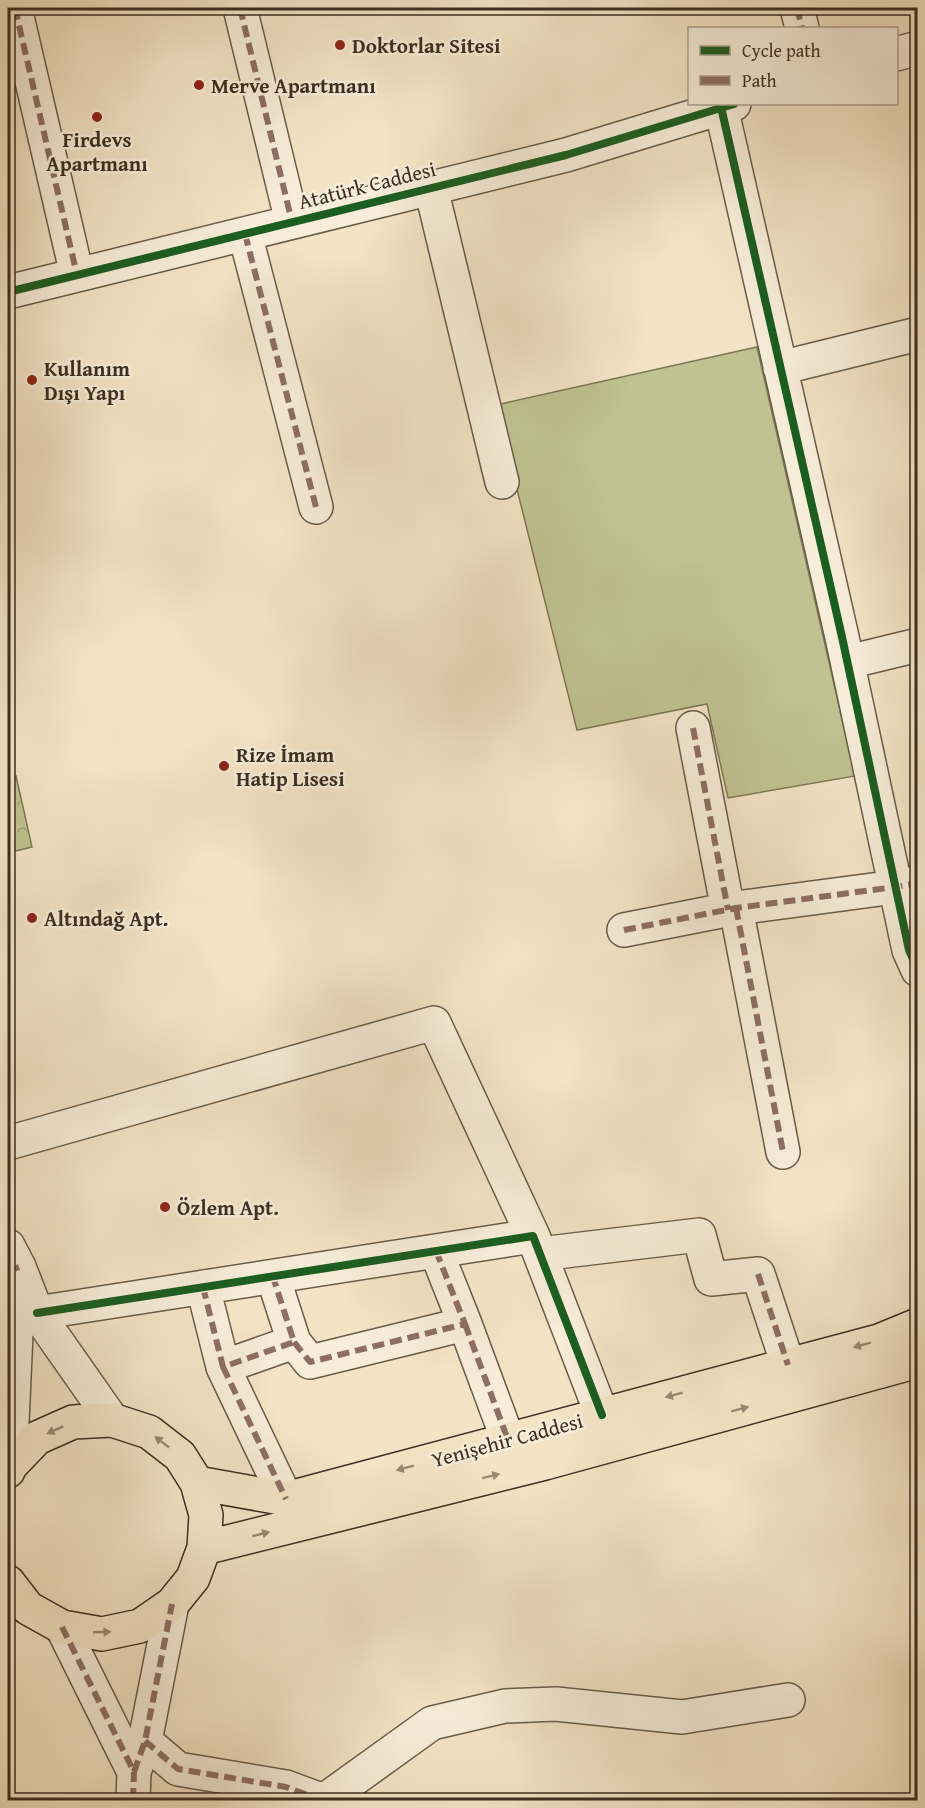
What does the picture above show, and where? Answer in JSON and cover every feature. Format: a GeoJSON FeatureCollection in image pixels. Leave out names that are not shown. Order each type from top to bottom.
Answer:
{"type":"FeatureCollection","features":[{"type":"Feature","properties":{"kind":"main road","name":"Yenişehir Caddesi"},"geometry":{"type":"LineString","coordinates":[[197,1483],[286,1500],[879,1341],[918,1325]]}},
{"type":"Feature","properties":{"kind":"main road","name":"Yenişehir Caddesi"},"geometry":{"type":"LineString","coordinates":[[204,1548],[545,1463],[918,1361]]}},
{"type":"Feature","properties":{"kind":"main road"},"geometry":{"type":"LineString","coordinates":[[8,1582],[18,1610],[62,1628],[102,1634],[140,1626],[172,1604],[193,1578],[204,1548],[206,1515],[197,1483],[180,1456],[149,1432],[112,1420],[73,1422],[37,1438],[9,1468]]}},
{"type":"Feature","properties":{"kind":"street"},"geometry":{"type":"LineString","coordinates":[[15,8],[77,275]]}},
{"type":"Feature","properties":{"kind":"street"},"geometry":{"type":"LineString","coordinates":[[240,8],[292,222]]}},
{"type":"Feature","properties":{"kind":"street"},"geometry":{"type":"LineString","coordinates":[[797,8],[802,27]]}},
{"type":"Feature","properties":{"kind":"street"},"geometry":{"type":"LineString","coordinates":[[898,54],[918,48]]}},
{"type":"Feature","properties":{"kind":"street"},"geometry":{"type":"LineString","coordinates":[[727,105],[780,368],[848,662],[906,885],[909,950],[918,970]]}},
{"type":"Feature","properties":{"kind":"street","name":"Atatürk Caddesi"},"geometry":{"type":"LineString","coordinates":[[8,292],[566,155],[727,105]]}},
{"type":"Feature","properties":{"kind":"street"},"geometry":{"type":"LineString","coordinates":[[431,188],[502,482]]}},
{"type":"Feature","properties":{"kind":"street"},"geometry":{"type":"LineString","coordinates":[[245,234],[316,507]]}},
{"type":"Feature","properties":{"kind":"street"},"geometry":{"type":"LineString","coordinates":[[780,368],[918,334]]}},
{"type":"Feature","properties":{"kind":"street"},"geometry":{"type":"LineString","coordinates":[[848,662],[918,645]]}},
{"type":"Feature","properties":{"kind":"street"},"geometry":{"type":"LineString","coordinates":[[693,728],[783,1152]]}},
{"type":"Feature","properties":{"kind":"street"},"geometry":{"type":"LineString","coordinates":[[624,930],[732,909],[906,885]]}},
{"type":"Feature","properties":{"kind":"street"},"geometry":{"type":"LineString","coordinates":[[8,1143],[434,1023],[536,1245],[602,1414]]}},
{"type":"Feature","properties":{"kind":"street"},"geometry":{"type":"LineString","coordinates":[[37,1313],[436,1251],[699,1235],[711,1279],[758,1274],[788,1365]]}},
{"type":"Feature","properties":{"kind":"street"},"geometry":{"type":"LineString","coordinates":[[436,1251],[507,1440]]}},
{"type":"Feature","properties":{"kind":"street"},"geometry":{"type":"LineString","coordinates":[[11,1261],[37,1313],[112,1420]]}},
{"type":"Feature","properties":{"kind":"street"},"geometry":{"type":"LineString","coordinates":[[9,1468],[11,1261]]}},
{"type":"Feature","properties":{"kind":"street"},"geometry":{"type":"LineString","coordinates":[[273,1276],[294,1342],[310,1362],[465,1324]]}},
{"type":"Feature","properties":{"kind":"street"},"geometry":{"type":"LineString","coordinates":[[203,1287],[223,1367],[286,1500]]}},
{"type":"Feature","properties":{"kind":"street"},"geometry":{"type":"LineString","coordinates":[[223,1367],[294,1342]]}},
{"type":"Feature","properties":{"kind":"street"},"geometry":{"type":"LineString","coordinates":[[134,1786],[172,1604]]}},
{"type":"Feature","properties":{"kind":"street"},"geometry":{"type":"LineString","coordinates":[[62,1628],[134,1786]]}},
{"type":"Feature","properties":{"kind":"street"},"geometry":{"type":"LineString","coordinates":[[145,1741],[178,1769],[286,1787],[323,1800],[432,1724],[505,1706],[556,1704],[682,1717],[788,1700]]}},
{"type":"Feature","properties":{"kind":"green space"},"geometry":{"type":"Polygon","coordinates":[[[757,347],[855,776],[728,798],[707,704],[577,730],[496,405],[757,347]]]}},
{"type":"Feature","properties":{"kind":"green space"},"geometry":{"type":"Polygon","coordinates":[[[16,776],[32,847],[8,853],[8,778],[16,776]]]}},
{"type":"Feature","properties":{"kind":"marked path"},"geometry":{"type":"LineString","coordinates":[[15,8],[77,275]]}},
{"type":"Feature","properties":{"kind":"marked path"},"geometry":{"type":"LineString","coordinates":[[240,8],[292,222]]}},
{"type":"Feature","properties":{"kind":"marked path"},"geometry":{"type":"LineString","coordinates":[[797,8],[802,27]]}},
{"type":"Feature","properties":{"kind":"marked path"},"geometry":{"type":"LineString","coordinates":[[245,234],[316,507]]}},
{"type":"Feature","properties":{"kind":"marked path"},"geometry":{"type":"LineString","coordinates":[[693,728],[728,910]]}},
{"type":"Feature","properties":{"kind":"marked path"},"geometry":{"type":"LineString","coordinates":[[624,930],[736,908],[918,883]]}},
{"type":"Feature","properties":{"kind":"marked path"},"geometry":{"type":"LineString","coordinates":[[736,908],[783,1152]]}},
{"type":"Feature","properties":{"kind":"marked path"},"geometry":{"type":"LineString","coordinates":[[294,1342],[310,1362],[465,1324],[436,1251]]}},
{"type":"Feature","properties":{"kind":"marked path"},"geometry":{"type":"LineString","coordinates":[[8,1271],[19,1267]]}},
{"type":"Feature","properties":{"kind":"marked path"},"geometry":{"type":"LineString","coordinates":[[758,1274],[788,1365]]}},
{"type":"Feature","properties":{"kind":"marked path"},"geometry":{"type":"LineString","coordinates":[[203,1287],[223,1367],[294,1342],[273,1277]]}},
{"type":"Feature","properties":{"kind":"marked path"},"geometry":{"type":"LineString","coordinates":[[465,1324],[508,1440]]}},
{"type":"Feature","properties":{"kind":"marked path"},"geometry":{"type":"LineString","coordinates":[[223,1367],[286,1499]]}},
{"type":"Feature","properties":{"kind":"marked path"},"geometry":{"type":"LineString","coordinates":[[62,1627],[134,1772],[145,1741],[172,1604]]}},
{"type":"Feature","properties":{"kind":"marked path"},"geometry":{"type":"LineString","coordinates":[[145,1741],[178,1769],[286,1787],[321,1800]]}},
{"type":"Feature","properties":{"kind":"marked path"},"geometry":{"type":"LineString","coordinates":[[133,1800],[134,1772]]}},
{"type":"Feature","properties":{"kind":"cycle path"},"geometry":{"type":"LineString","coordinates":[[8,292],[566,155],[731,105]]}},
{"type":"Feature","properties":{"kind":"cycle path"},"geometry":{"type":"LineString","coordinates":[[721,107],[842,637],[909,950],[918,970]]}},
{"type":"Feature","properties":{"kind":"cycle path"},"geometry":{"type":"LineString","coordinates":[[37,1313],[533,1236],[602,1415]]}},
{"type":"Feature","properties":{"kind":"place","name":"Doktorlar Sitesi"},"geometry":{"type":"Point","coordinates":[340,45]}},
{"type":"Feature","properties":{"kind":"place","name":"Merve Apartmanı"},"geometry":{"type":"Point","coordinates":[199,85]}},
{"type":"Feature","properties":{"kind":"place","name":"Firdevs Apartmanı"},"geometry":{"type":"Point","coordinates":[97,117]}},
{"type":"Feature","properties":{"kind":"place","name":"Kullanım Dışı Yapı"},"geometry":{"type":"Point","coordinates":[32,380]}},
{"type":"Feature","properties":{"kind":"place","name":"Rize İmam Hatip Lisesi"},"geometry":{"type":"Point","coordinates":[224,766]}},
{"type":"Feature","properties":{"kind":"place","name":"Altındağ Apt."},"geometry":{"type":"Point","coordinates":[32,918]}},
{"type":"Feature","properties":{"kind":"place","name":"Özlem Apt."},"geometry":{"type":"Point","coordinates":[165,1207]}}]}
